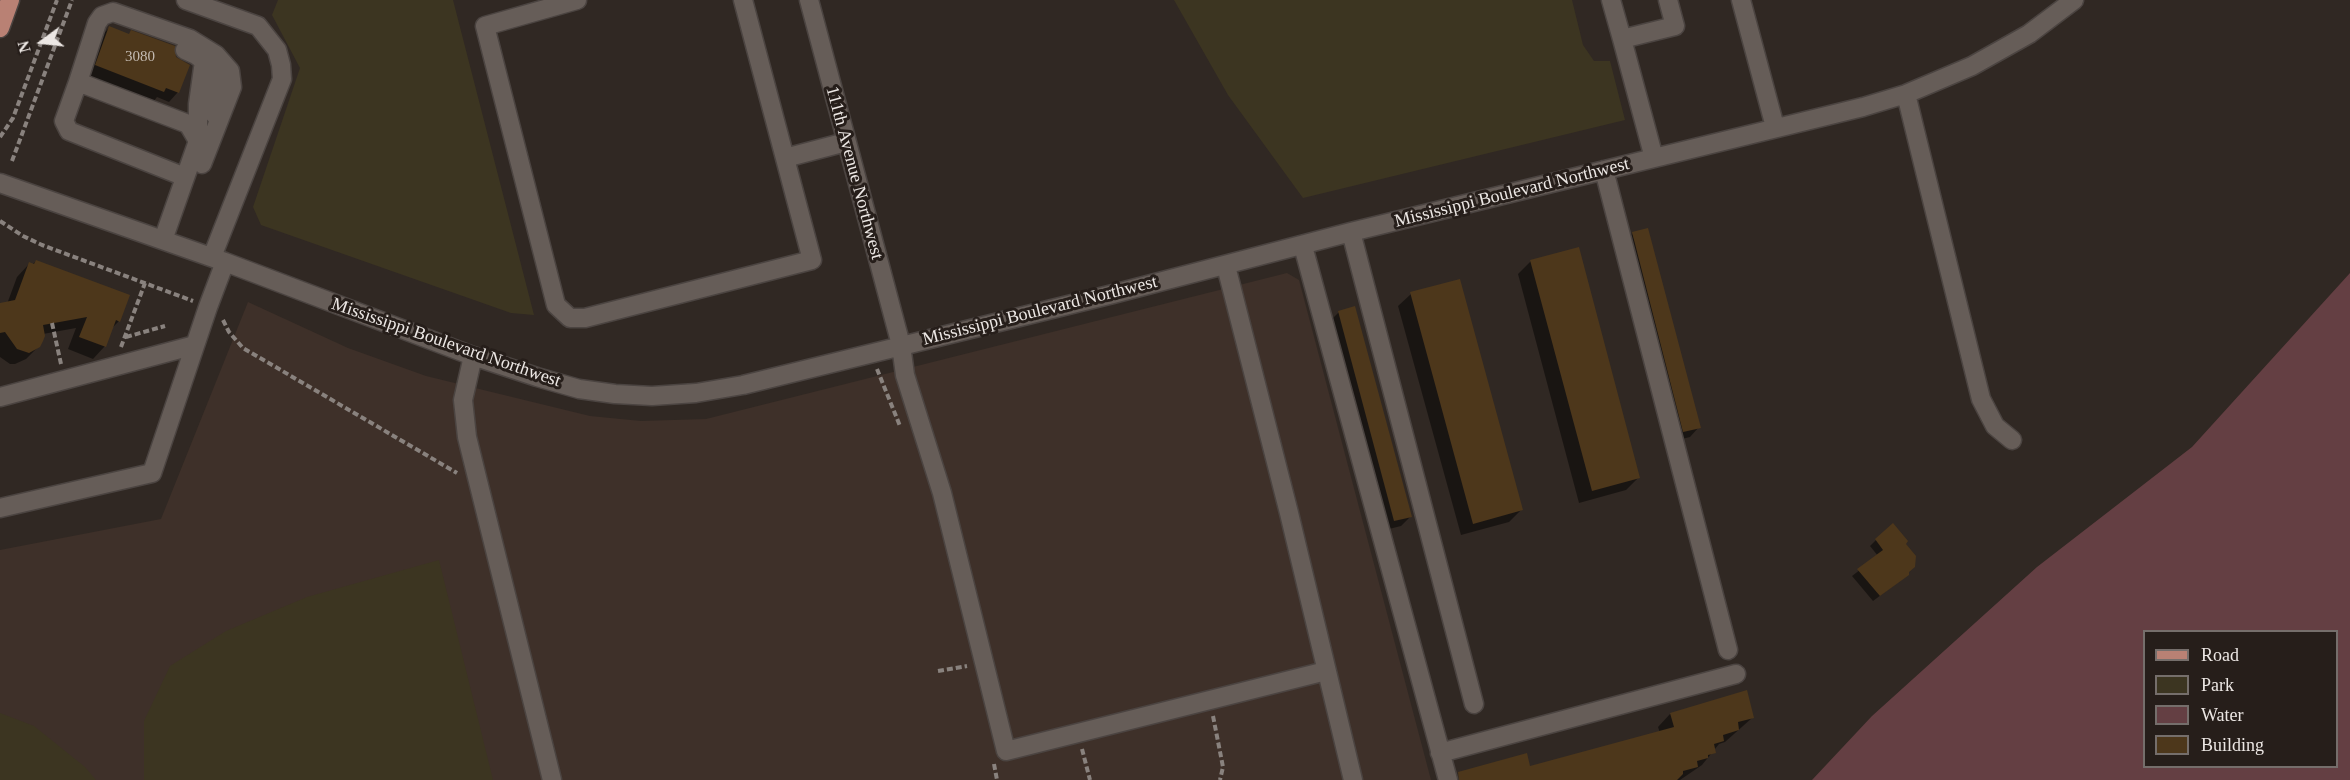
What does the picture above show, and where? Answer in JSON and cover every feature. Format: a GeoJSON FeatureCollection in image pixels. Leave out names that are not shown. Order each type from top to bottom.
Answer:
{"type":"FeatureCollection","features":[{"type":"Feature","properties":{"kind":"main road"},"geometry":{"type":"LineString","coordinates":[[0,28],[10,0]]}},
{"type":"Feature","properties":{"kind":"street"},"geometry":{"type":"LineString","coordinates":[[0,507],[152,473],[195,345],[219,260],[282,79],[277,50],[258,26],[186,0]]}},
{"type":"Feature","properties":{"kind":"street"},"geometry":{"type":"LineString","coordinates":[[577,0],[485,26],[556,305],[570,318],[585,318],[812,260],[743,0]]}},
{"type":"Feature","properties":{"kind":"street","name":"111th Avenue Northwest"},"geometry":{"type":"LineString","coordinates":[[809,0],[901,345],[905,375],[927,440],[953,533],[1006,751],[1078,733]]}},
{"type":"Feature","properties":{"kind":"street"},"geometry":{"type":"LineString","coordinates":[[1611,0],[1654,158]]}},
{"type":"Feature","properties":{"kind":"street"},"geometry":{"type":"LineString","coordinates":[[1622,39],[1674,26],[1668,0]]}},
{"type":"Feature","properties":{"kind":"street"},"geometry":{"type":"LineString","coordinates":[[1741,0],[1775,127]]}},
{"type":"Feature","properties":{"kind":"street","name":"Mississippi Boulevard Northwest"},"geometry":{"type":"LineString","coordinates":[[0,183],[219,260],[473,356],[579,389],[652,396],[696,393],[722,389],[1226,266],[1352,232],[1906,94],[1940,81],[2006,48],[2029,34],[2074,0]]}},
{"type":"Feature","properties":{"kind":"street"},"geometry":{"type":"LineString","coordinates":[[175,205],[192,183],[221,119],[232,87],[230,71],[216,55],[190,39],[123,7],[102,16],[97,23],[64,121],[69,131],[185,177]]}},
{"type":"Feature","properties":{"kind":"street"},"geometry":{"type":"LineString","coordinates":[[97,23],[110,20],[196,55],[204,61],[198,104],[198,141],[163,240]]}},
{"type":"Feature","properties":{"kind":"street"},"geometry":{"type":"LineString","coordinates":[[78,82],[188,124],[198,141]]}},
{"type":"Feature","properties":{"kind":"street"},"geometry":{"type":"LineString","coordinates":[[1906,94],[1981,399],[1995,426],[2012,440]]}},
{"type":"Feature","properties":{"kind":"street"},"geometry":{"type":"LineString","coordinates":[[785,158],[846,142]]}},
{"type":"Feature","properties":{"kind":"street"},"geometry":{"type":"LineString","coordinates":[[1604,170],[1728,650]]}},
{"type":"Feature","properties":{"kind":"street"},"geometry":{"type":"LineString","coordinates":[[1352,232],[1474,704]]}},
{"type":"Feature","properties":{"kind":"street"},"geometry":{"type":"LineString","coordinates":[[1303,246],[1448,780]]}},
{"type":"Feature","properties":{"kind":"street"},"geometry":{"type":"LineString","coordinates":[[1226,266],[1289,513],[1353,780]]}},
{"type":"Feature","properties":{"kind":"street"},"geometry":{"type":"LineString","coordinates":[[0,397],[195,345]]}},
{"type":"Feature","properties":{"kind":"street"},"geometry":{"type":"LineString","coordinates":[[473,356],[463,400],[467,437],[552,780]]}},
{"type":"Feature","properties":{"kind":"street"},"geometry":{"type":"LineString","coordinates":[[1078,733],[1326,671]]}},
{"type":"Feature","properties":{"kind":"street"},"geometry":{"type":"LineString","coordinates":[[1440,753],[1736,674]]}},
{"type":"Feature","properties":{"kind":"path"},"geometry":{"type":"LineString","coordinates":[[0,137],[13,118],[57,0]]}},
{"type":"Feature","properties":{"kind":"path"},"geometry":{"type":"LineString","coordinates":[[12,161],[72,0]]}},
{"type":"Feature","properties":{"kind":"path"},"geometry":{"type":"LineString","coordinates":[[0,221],[42,245],[198,303]]}},
{"type":"Feature","properties":{"kind":"path"},"geometry":{"type":"LineString","coordinates":[[113,351],[120,349],[145,283]]}},
{"type":"Feature","properties":{"kind":"path"},"geometry":{"type":"LineString","coordinates":[[222,318],[229,332],[243,348],[277,369],[447,468],[461,475],[475,471]]}},
{"type":"Feature","properties":{"kind":"path"},"geometry":{"type":"LineString","coordinates":[[52,323],[66,379]]}},
{"type":"Feature","properties":{"kind":"path"},"geometry":{"type":"LineString","coordinates":[[125,337],[165,326]]}},
{"type":"Feature","properties":{"kind":"path"},"geometry":{"type":"LineString","coordinates":[[50,363],[62,360]]}},
{"type":"Feature","properties":{"kind":"path"},"geometry":{"type":"LineString","coordinates":[[1209,700],[1223,766],[1220,780]]}},
{"type":"Feature","properties":{"kind":"path"},"geometry":{"type":"LineString","coordinates":[[1078,733],[1090,780]]}},
{"type":"Feature","properties":{"kind":"shaded area"},"geometry":{"type":"Polygon","coordinates":[[[1287,273],[1299,280],[1431,780],[0,780],[0,550],[161,519],[248,302],[348,348],[426,376],[590,416],[641,421],[706,419],[1287,273]]]}},
{"type":"Feature","properties":{"kind":"green space"},"geometry":{"type":"Polygon","coordinates":[[[278,0],[453,0],[534,315],[511,313],[261,225],[253,207],[300,68],[272,15],[278,0]]]}},
{"type":"Feature","properties":{"kind":"green space"},"geometry":{"type":"Polygon","coordinates":[[[1174,0],[1572,0],[1583,45],[1594,61],[1610,61],[1625,120],[1303,198],[1228,95],[1174,0]]]}},
{"type":"Feature","properties":{"kind":"green space"},"geometry":{"type":"Polygon","coordinates":[[[439,560],[493,780],[144,780],[144,721],[170,666],[226,631],[307,597],[439,560]]]}},
{"type":"Feature","properties":{"kind":"green space"},"geometry":{"type":"Polygon","coordinates":[[[0,713],[34,726],[85,767],[96,780],[0,780],[0,713]]]}},
{"type":"Feature","properties":{"kind":"water"},"geometry":{"type":"Polygon","coordinates":[[[2350,273],[2350,780],[1812,780],[1872,716],[2037,567],[2192,447],[2350,273]]]}},
{"type":"Feature","properties":{"kind":"building"},"geometry":{"type":"Polygon","coordinates":[[[109,26],[129,34],[131,30],[175,46],[176,57],[190,65],[179,93],[166,88],[164,92],[95,65],[109,26]]]}},
{"type":"Feature","properties":{"kind":"building"},"geometry":{"type":"Polygon","coordinates":[[[1648,228],[1701,428],[1683,432],[1632,232],[1648,228]]]}},
{"type":"Feature","properties":{"kind":"building"},"geometry":{"type":"Polygon","coordinates":[[[1579,247],[1640,478],[1592,491],[1530,260],[1579,247]]]}},
{"type":"Feature","properties":{"kind":"building"},"geometry":{"type":"Polygon","coordinates":[[[36,260],[130,295],[120,322],[116,320],[106,347],[79,337],[87,317],[43,325],[45,336],[40,347],[29,353],[17,349],[5,332],[0,333],[0,303],[15,300],[29,262],[34,264],[36,260]]]}},
{"type":"Feature","properties":{"kind":"building"},"geometry":{"type":"Polygon","coordinates":[[[1460,279],[1523,510],[1473,524],[1410,292],[1460,279]]]}},
{"type":"Feature","properties":{"kind":"building"},"geometry":{"type":"Polygon","coordinates":[[[1355,306],[1412,517],[1394,521],[1338,311],[1355,306]]]}},
{"type":"Feature","properties":{"kind":"building"},"geometry":{"type":"Polygon","coordinates":[[[1893,523],[1908,541],[1906,544],[1916,556],[1915,567],[1909,575],[1880,596],[1857,569],[1883,550],[1875,539],[1893,523]]]}},
{"type":"Feature","properties":{"kind":"building"},"geometry":{"type":"Polygon","coordinates":[[[1747,690],[1754,718],[1738,722],[1739,730],[1723,735],[1724,741],[1714,744],[1716,753],[1697,761],[1698,767],[1683,771],[1677,780],[1459,780],[1458,772],[1527,753],[1530,766],[1674,727],[1670,713],[1747,690]]]}}]}
